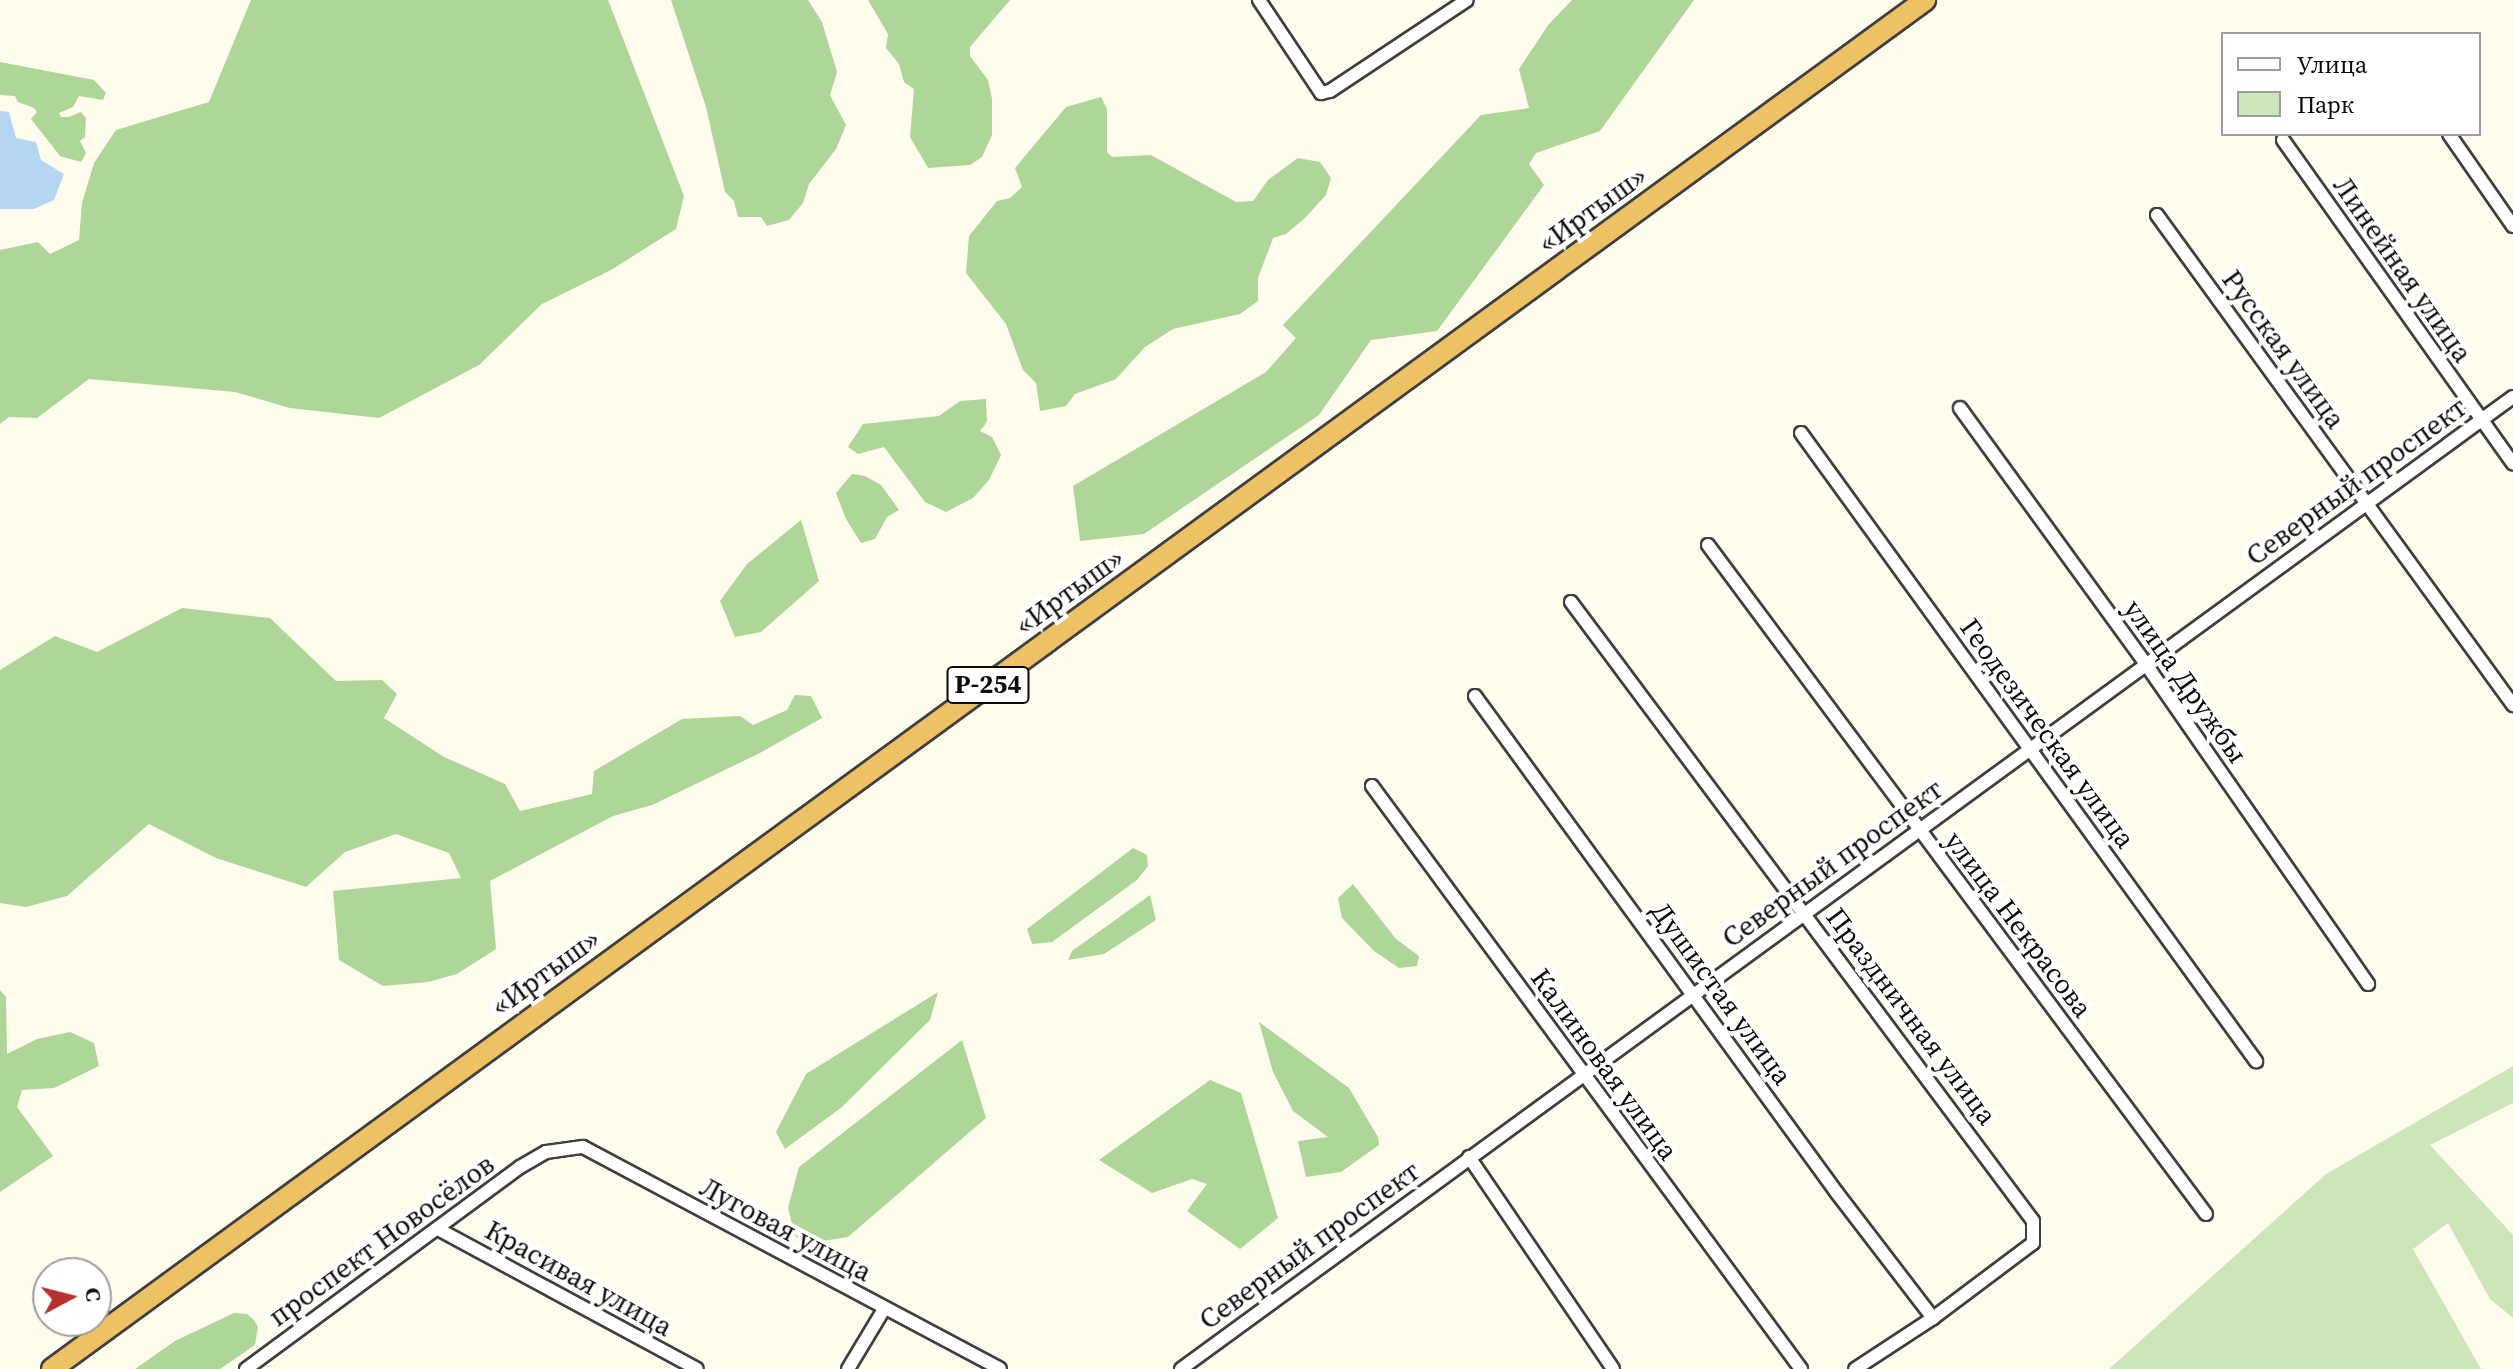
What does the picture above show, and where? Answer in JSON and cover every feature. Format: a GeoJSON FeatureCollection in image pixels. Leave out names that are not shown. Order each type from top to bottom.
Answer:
{"type":"FeatureCollection","features":[{"type":"Feature","properties":{"kind":"highway","name":"«Иртыш»"},"geometry":{"type":"LineString","coordinates":[[52,1369],[1925,0]]}},
{"type":"Feature","properties":{"kind":"street"},"geometry":{"type":"LineString","coordinates":[[1259,0],[1321,93],[1330,91],[1467,0]]}},
{"type":"Feature","properties":{"kind":"street"},"geometry":{"type":"LineString","coordinates":[[2450,136],[2513,226]]}},
{"type":"Feature","properties":{"kind":"street","name":"Линейная улица"},"geometry":{"type":"LineString","coordinates":[[2283,140],[2513,464]]}},
{"type":"Feature","properties":{"kind":"street","name":"Русская улица"},"geometry":{"type":"LineString","coordinates":[[2157,215],[2513,705]]}},
{"type":"Feature","properties":{"kind":"street","name":"Северный проспект"},"geometry":{"type":"LineString","coordinates":[[1181,1369],[2513,397]]}},
{"type":"Feature","properties":{"kind":"street","name":"улица Дружбы"},"geometry":{"type":"LineString","coordinates":[[1960,408],[2145,663],[2368,984]]}},
{"type":"Feature","properties":{"kind":"street","name":"Геодезическая улица"},"geometry":{"type":"LineString","coordinates":[[1801,433],[2256,1061]]}},
{"type":"Feature","properties":{"kind":"street","name":"улица Некрасова"},"geometry":{"type":"LineString","coordinates":[[1708,545],[2206,1214]]}},
{"type":"Feature","properties":{"kind":"street","name":"Праздничная улица"},"geometry":{"type":"LineString","coordinates":[[1571,602],[2033,1221],[2033,1243],[1933,1318]]}},
{"type":"Feature","properties":{"kind":"street","name":"Душистая улица"},"geometry":{"type":"LineString","coordinates":[[1475,696],[1837,1193],[1933,1318]]}},
{"type":"Feature","properties":{"kind":"street","name":"Калиновая улица"},"geometry":{"type":"LineString","coordinates":[[1372,786],[1801,1369]]}},
{"type":"Feature","properties":{"kind":"street","name":"Луговая улица"},"geometry":{"type":"LineString","coordinates":[[546,1152],[583,1147],[1000,1369]]}},
{"type":"Feature","properties":{"kind":"street","name":"проспект Новосёлов"},"geometry":{"type":"LineString","coordinates":[[246,1369],[546,1152]]}},
{"type":"Feature","properties":{"kind":"street"},"geometry":{"type":"LineString","coordinates":[[1469,1157],[1613,1369]]}},
{"type":"Feature","properties":{"kind":"street","name":"Красивая улица"},"geometry":{"type":"LineString","coordinates":[[438,1229],[697,1369]]}},
{"type":"Feature","properties":{"kind":"street"},"geometry":{"type":"LineString","coordinates":[[848,1369],[884,1309]]}},
{"type":"Feature","properties":{"kind":"street"},"geometry":{"type":"LineString","coordinates":[[1855,1369],[1933,1318]]}},
{"type":"Feature","properties":{"kind":"green space"},"geometry":{"type":"Polygon","coordinates":[[[251,0],[608,0],[684,196],[676,229],[611,270],[542,304],[479,365],[379,418],[290,408],[235,392],[89,379],[37,418],[9,417],[0,424],[0,250],[38,242],[50,254],[79,240],[82,203],[94,163],[116,130],[209,102],[251,0]]]}},
{"type":"Feature","properties":{"kind":"green space"},"geometry":{"type":"Polygon","coordinates":[[[671,0],[808,0],[822,22],[837,72],[830,95],[846,125],[836,149],[809,184],[803,203],[789,220],[767,226],[761,217],[738,217],[734,201],[725,192],[706,107],[671,0]]]}},
{"type":"Feature","properties":{"kind":"green space"},"geometry":{"type":"Polygon","coordinates":[[[868,0],[1010,0],[970,47],[970,56],[988,80],[992,99],[992,135],[982,157],[970,165],[928,168],[910,137],[914,89],[904,82],[899,64],[886,48],[888,34],[868,0]]]}},
{"type":"Feature","properties":{"kind":"green space"},"geometry":{"type":"Polygon","coordinates":[[[1572,0],[1694,0],[1600,131],[1536,153],[1529,164],[1544,185],[1437,331],[1371,340],[1319,415],[1144,534],[1080,541],[1073,486],[1266,372],[1296,338],[1283,325],[1481,115],[1529,108],[1519,69],[1549,24],[1572,0]]]}},
{"type":"Feature","properties":{"kind":"green space"},"geometry":{"type":"Polygon","coordinates":[[[0,62],[94,80],[106,93],[103,100],[79,96],[73,107],[59,113],[61,117],[69,117],[81,112],[86,118],[85,137],[80,141],[86,153],[81,162],[60,156],[31,119],[37,112],[34,108],[18,102],[15,96],[0,95],[0,62]]]}},
{"type":"Feature","properties":{"kind":"green space"},"geometry":{"type":"Polygon","coordinates":[[[1101,97],[1107,109],[1107,152],[1112,157],[1151,155],[1236,202],[1253,201],[1268,180],[1298,158],[1320,162],[1331,178],[1326,195],[1305,218],[1286,234],[1273,238],[1258,278],[1258,301],[1240,314],[1173,329],[1145,347],[1116,379],[1075,394],[1066,406],[1040,411],[1036,383],[1023,370],[1006,324],[966,273],[969,236],[997,201],[1010,198],[1022,187],[1015,168],[1066,107],[1101,97]]]}},
{"type":"Feature","properties":{"kind":"green space"},"geometry":{"type":"Polygon","coordinates":[[[986,399],[987,422],[980,431],[992,437],[1001,455],[989,480],[973,498],[946,512],[925,502],[884,447],[858,454],[848,447],[863,424],[939,416],[960,401],[986,399]]]}},
{"type":"Feature","properties":{"kind":"green space"},"geometry":{"type":"Polygon","coordinates":[[[852,474],[865,476],[881,485],[899,510],[887,517],[875,539],[861,543],[846,519],[836,493],[852,474]]]}},
{"type":"Feature","properties":{"kind":"green space"},"geometry":{"type":"Polygon","coordinates":[[[801,520],[819,581],[761,632],[735,637],[720,601],[747,564],[801,520]]]}},
{"type":"Feature","properties":{"kind":"green space"},"geometry":{"type":"Polygon","coordinates":[[[182,608],[270,618],[336,681],[382,680],[397,694],[384,718],[444,757],[505,784],[520,811],[592,794],[594,771],[682,719],[740,716],[753,725],[787,710],[795,695],[811,696],[822,718],[758,754],[652,805],[613,816],[490,881],[496,949],[457,974],[428,982],[383,986],[339,960],[333,891],[461,878],[449,853],[396,834],[345,852],[306,887],[216,858],[149,824],[67,896],[26,907],[0,903],[0,670],[55,636],[97,652],[182,608]]]}},
{"type":"Feature","properties":{"kind":"green space"},"geometry":{"type":"Polygon","coordinates":[[[1133,848],[1147,855],[1148,866],[1137,880],[1052,942],[1032,944],[1027,929],[1133,848]]]}},
{"type":"Feature","properties":{"kind":"green space"},"geometry":{"type":"Polygon","coordinates":[[[1353,884],[1396,939],[1419,956],[1417,966],[1399,968],[1374,951],[1342,918],[1338,898],[1353,884]]]}},
{"type":"Feature","properties":{"kind":"green space"},"geometry":{"type":"Polygon","coordinates":[[[1150,895],[1156,920],[1104,954],[1068,960],[1072,951],[1150,895]]]}},
{"type":"Feature","properties":{"kind":"green space"},"geometry":{"type":"Polygon","coordinates":[[[0,990],[6,997],[7,1054],[37,1039],[70,1032],[94,1043],[99,1066],[54,1088],[22,1090],[17,1107],[53,1156],[0,1192],[0,990]]]}},
{"type":"Feature","properties":{"kind":"green space"},"geometry":{"type":"Polygon","coordinates":[[[938,992],[930,1020],[842,1107],[785,1149],[776,1132],[806,1074],[938,992]]]}},
{"type":"Feature","properties":{"kind":"green space"},"geometry":{"type":"Polygon","coordinates":[[[1259,1022],[1349,1088],[1378,1137],[1379,1145],[1341,1172],[1306,1177],[1298,1141],[1328,1137],[1293,1111],[1273,1072],[1259,1022]]]}},
{"type":"Feature","properties":{"kind":"green space"},"geometry":{"type":"Polygon","coordinates":[[[962,1040],[986,1118],[848,1237],[810,1243],[795,1236],[788,1208],[799,1167],[962,1040]]]}},
{"type":"Feature","properties":{"kind":"green space"},"geometry":{"type":"Polygon","coordinates":[[[2513,1066],[2513,1103],[2430,1145],[2513,1235],[2513,1318],[2490,1299],[2448,1223],[2413,1249],[2481,1369],[2109,1369],[2326,1174],[2513,1066]]]}},
{"type":"Feature","properties":{"kind":"green space"},"geometry":{"type":"Polygon","coordinates":[[[1210,1080],[1241,1093],[1278,1218],[1240,1249],[1187,1211],[1207,1184],[1192,1179],[1152,1193],[1099,1160],[1210,1080]]]}},
{"type":"Feature","properties":{"kind":"green space"},"geometry":{"type":"Polygon","coordinates":[[[234,1313],[247,1314],[254,1320],[258,1327],[255,1345],[220,1369],[135,1369],[175,1341],[234,1313]]]}},
{"type":"Feature","properties":{"kind":"water"},"geometry":{"type":"Polygon","coordinates":[[[0,111],[9,112],[16,138],[36,142],[41,160],[64,174],[54,200],[34,209],[0,209],[0,111]]]}}]}
